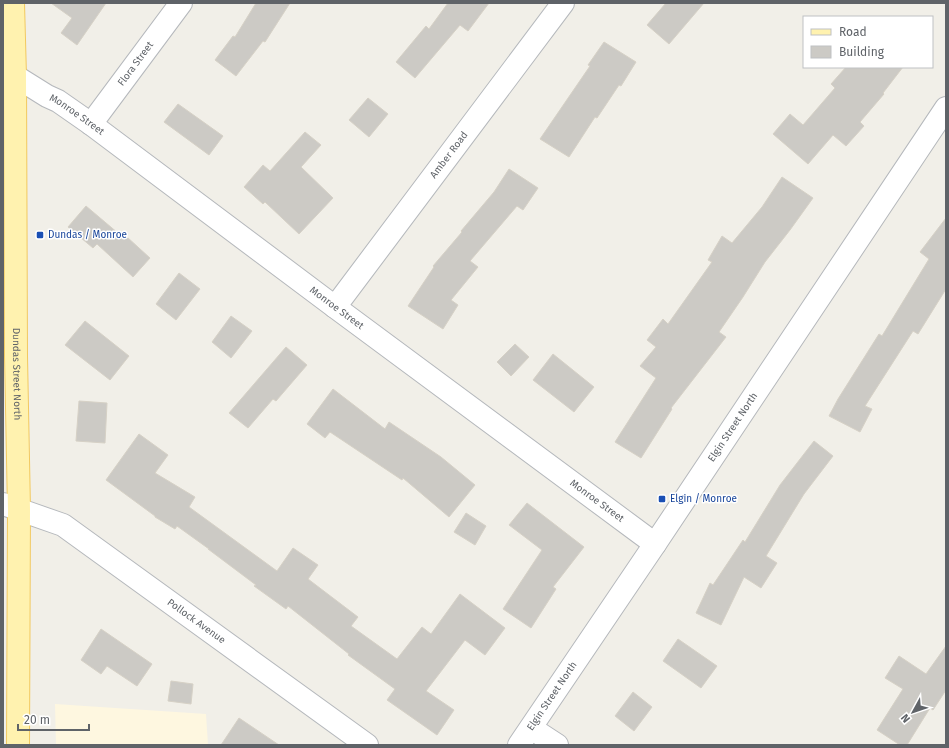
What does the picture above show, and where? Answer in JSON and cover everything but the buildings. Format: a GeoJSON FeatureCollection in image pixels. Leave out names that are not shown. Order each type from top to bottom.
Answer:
{"type":"FeatureCollection","features":[{"type":"Feature","properties":{"kind":"main road","name":"Dundas Street North"},"geometry":{"type":"LineString","coordinates":[[13,3],[15,76],[16,356],[11,507],[18,745]]}},
{"type":"Feature","properties":{"kind":"street","name":"Flora Street"},"geometry":{"type":"LineString","coordinates":[[91,124],[181,3]]}},
{"type":"Feature","properties":{"kind":"street","name":"Amber Road"},"geometry":{"type":"LineString","coordinates":[[335,307],[562,3]]}},
{"type":"Feature","properties":{"kind":"street","name":"Monroe Street"},"geometry":{"type":"LineString","coordinates":[[15,76],[47,96],[58,101],[91,124],[655,544]]}},
{"type":"Feature","properties":{"kind":"street","name":"Elgin Street North"},"geometry":{"type":"LineString","coordinates":[[525,736],[946,108]]}},
{"type":"Feature","properties":{"kind":"street","name":"Pollock Avenue"},"geometry":{"type":"LineString","coordinates":[[11,507],[62,525],[366,745]]}},
{"type":"Feature","properties":{"kind":"street"},"geometry":{"type":"LineString","coordinates":[[525,736],[557,745]]}},
{"type":"Feature","properties":{"kind":"shaded area"},"geometry":{"type":"Polygon","coordinates":[[[55,704],[206,714],[208,745],[56,745],[55,704]]]}},
{"type":"Feature","properties":{"kind":"place","name":"Dundas / Monroe"},"geometry":{"type":"Point","coordinates":[40,235]}},
{"type":"Feature","properties":{"kind":"place","name":"Elgin / Monroe"},"geometry":{"type":"Point","coordinates":[662,499]}}]}
